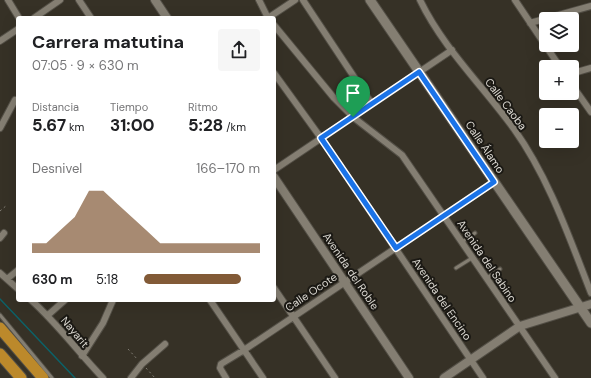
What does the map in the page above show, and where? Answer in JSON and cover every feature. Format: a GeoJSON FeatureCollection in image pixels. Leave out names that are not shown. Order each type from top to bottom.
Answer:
{"type":"FeatureCollection","features":[{"type":"Feature","properties":{"kind":"highway"},"geometry":{"type":"LineString","coordinates":[[0,328],[43,378]]}},
{"type":"Feature","properties":{"kind":"highway"},"geometry":{"type":"LineString","coordinates":[[0,354],[21,378]]}},
{"type":"Feature","properties":{"kind":"main road","name":"Calle Álamo"},"geometry":{"type":"LineString","coordinates":[[370,0],[591,323]]}},
{"type":"Feature","properties":{"kind":"street"},"geometry":{"type":"LineString","coordinates":[[8,0],[18,16]]}},
{"type":"Feature","properties":{"kind":"street"},"geometry":{"type":"LineString","coordinates":[[37,16],[60,0]]}},
{"type":"Feature","properties":{"kind":"street"},"geometry":{"type":"LineString","coordinates":[[79,0],[90,16]]}},
{"type":"Feature","properties":{"kind":"street"},"geometry":{"type":"LineString","coordinates":[[155,0],[166,16]]}},
{"type":"Feature","properties":{"kind":"street"},"geometry":{"type":"LineString","coordinates":[[259,0],[267,16]]}},
{"type":"Feature","properties":{"kind":"street"},"geometry":{"type":"LineString","coordinates":[[271,16],[295,0]]}},
{"type":"Feature","properties":{"kind":"street"},"geometry":{"type":"LineString","coordinates":[[303,0],[372,104]]}},
{"type":"Feature","properties":{"kind":"street","name":"Calle Caoba"},"geometry":{"type":"LineString","coordinates":[[420,0],[429,18],[514,130],[533,159],[557,207],[591,293]]}},
{"type":"Feature","properties":{"kind":"street"},"geometry":{"type":"LineString","coordinates":[[514,0],[555,60]]}},
{"type":"Feature","properties":{"kind":"street"},"geometry":{"type":"LineString","coordinates":[[530,23],[591,6]]}},
{"type":"Feature","properties":{"kind":"street","name":"Avenida del Sabino"},"geometry":{"type":"LineString","coordinates":[[276,28],[318,80],[353,117],[402,155],[555,378]]}},
{"type":"Feature","properties":{"kind":"street"},"geometry":{"type":"LineString","coordinates":[[0,40],[16,30]]}},
{"type":"Feature","properties":{"kind":"street"},"geometry":{"type":"LineString","coordinates":[[276,169],[452,50]]}},
{"type":"Feature","properties":{"kind":"street"},"geometry":{"type":"LineString","coordinates":[[579,71],[591,68]]}},
{"type":"Feature","properties":{"kind":"street","name":"Avenida del Encino"},"geometry":{"type":"LineString","coordinates":[[276,76],[321,138],[483,378]]}},
{"type":"Feature","properties":{"kind":"street"},"geometry":{"type":"LineString","coordinates":[[579,95],[591,112]]}},
{"type":"Feature","properties":{"kind":"street"},"geometry":{"type":"LineString","coordinates":[[0,128],[15,100]]}},
{"type":"Feature","properties":{"kind":"street","name":"Avenida del Roble"},"geometry":{"type":"LineString","coordinates":[[276,180],[409,378]]}},
{"type":"Feature","properties":{"kind":"street","name":"Calle Ocote"},"geometry":{"type":"LineString","coordinates":[[226,378],[220,366],[494,182]]}},
{"type":"Feature","properties":{"kind":"street"},"geometry":{"type":"LineString","coordinates":[[7,279],[16,272]]}},
{"type":"Feature","properties":{"kind":"street"},"geometry":{"type":"LineString","coordinates":[[0,273],[16,287]]}},
{"type":"Feature","properties":{"kind":"street"},"geometry":{"type":"LineString","coordinates":[[276,291],[336,378]]}},
{"type":"Feature","properties":{"kind":"street","name":"Nayarit"},"geometry":{"type":"LineString","coordinates":[[33,302],[48,315],[82,356],[103,378]]}},
{"type":"Feature","properties":{"kind":"street"},"geometry":{"type":"LineString","coordinates":[[48,315],[63,302]]}},
{"type":"Feature","properties":{"kind":"street"},"geometry":{"type":"LineString","coordinates":[[82,356],[103,323],[112,302]]}},
{"type":"Feature","properties":{"kind":"street"},"geometry":{"type":"LineString","coordinates":[[211,302],[263,378]]}},
{"type":"Feature","properties":{"kind":"street"},"geometry":{"type":"LineString","coordinates":[[444,378],[520,326],[591,304]]}},
{"type":"Feature","properties":{"kind":"street"},"geometry":{"type":"LineString","coordinates":[[131,378],[142,364],[165,344]]}},
{"type":"Feature","properties":{"kind":"lane"},"geometry":{"type":"LineString","coordinates":[[462,242],[476,234]]}},
{"type":"Feature","properties":{"kind":"lane"},"geometry":{"type":"LineString","coordinates":[[456,268],[473,258]]}},
{"type":"Feature","properties":{"kind":"lane"},"geometry":{"type":"LineString","coordinates":[[487,278],[500,269]]}},
{"type":"Feature","properties":{"kind":"lane"},"geometry":{"type":"LineString","coordinates":[[0,315],[52,378]]}},
{"type":"Feature","properties":{"kind":"path"},"geometry":{"type":"LineString","coordinates":[[0,211],[7,205]]}},
{"type":"Feature","properties":{"kind":"path"},"geometry":{"type":"LineString","coordinates":[[128,349],[155,378]]}},
{"type":"Feature","properties":{"kind":"waterway"},"geometry":{"type":"LineString","coordinates":[[0,299],[75,378]]}},
{"type":"Feature","properties":{"kind":"route"},"geometry":{"type":"LineString","coordinates":[[419,72],[494,182],[396,248],[321,138],[353,117],[419,72]]}}]}
